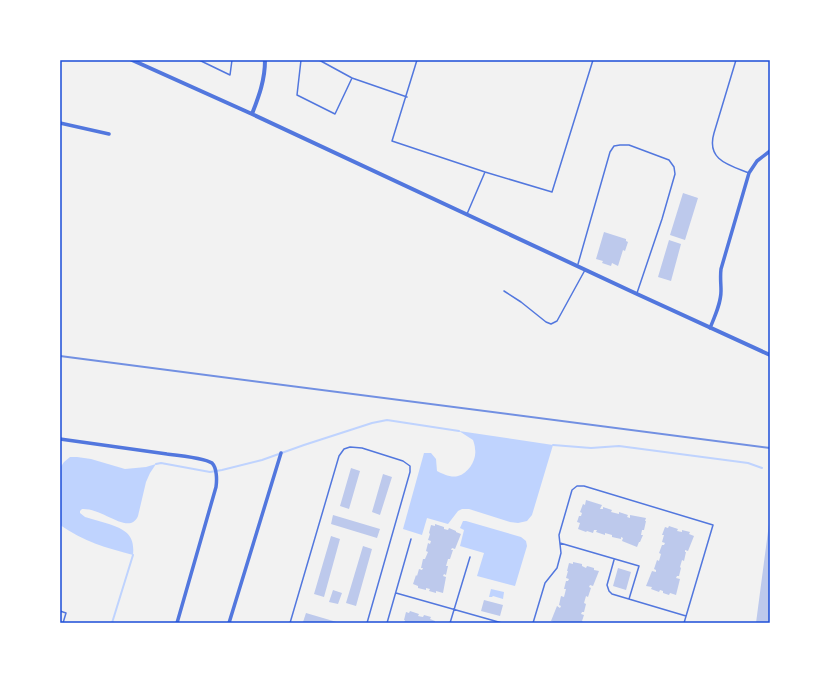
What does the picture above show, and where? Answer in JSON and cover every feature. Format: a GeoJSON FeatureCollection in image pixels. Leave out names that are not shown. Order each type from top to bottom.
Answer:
{"type":"FeatureCollection","features":[{"type":"Feature","properties":{"kind":"street"},"geometry":{"type":"LineString","coordinates":[[132,60],[252,114],[584,270],[770,355]]}},
{"type":"Feature","properties":{"kind":"street"},"geometry":{"type":"LineString","coordinates":[[252,114],[263,83],[265,74],[265,60]]}},
{"type":"Feature","properties":{"kind":"street"},"geometry":{"type":"LineString","coordinates":[[60,123],[108,134]]}},
{"type":"Feature","properties":{"kind":"street"},"geometry":{"type":"LineString","coordinates":[[710,328],[721,297],[721,269],[749,173],[757,161],[770,152]]}},
{"type":"Feature","properties":{"kind":"street"},"geometry":{"type":"LineString","coordinates":[[60,438],[208,461],[214,467],[217,481],[216,487],[177,623]]}},
{"type":"Feature","properties":{"kind":"street"},"geometry":{"type":"LineString","coordinates":[[230,623],[281,453]]}},
{"type":"Feature","properties":{"kind":"lane"},"geometry":{"type":"LineString","coordinates":[[198,60],[230,75],[232,60]]}},
{"type":"Feature","properties":{"kind":"lane"},"geometry":{"type":"LineString","coordinates":[[301,60],[296,95],[334,114],[352,78]]}},
{"type":"Feature","properties":{"kind":"lane"},"geometry":{"type":"LineString","coordinates":[[319,60],[352,78],[406,97]]}},
{"type":"Feature","properties":{"kind":"lane"},"geometry":{"type":"LineString","coordinates":[[418,60],[392,141],[485,172],[552,192],[593,60]]}},
{"type":"Feature","properties":{"kind":"lane"},"geometry":{"type":"LineString","coordinates":[[736,60],[712,140],[712,147],[714,153],[724,163],[749,173]]}},
{"type":"Feature","properties":{"kind":"lane"},"geometry":{"type":"LineString","coordinates":[[577,266],[610,152],[614,146],[630,145],[669,160],[674,167],[675,174],[637,294]]}},
{"type":"Feature","properties":{"kind":"lane"},"geometry":{"type":"LineString","coordinates":[[467,214],[485,172]]}},
{"type":"Feature","properties":{"kind":"lane"},"geometry":{"type":"LineString","coordinates":[[504,291],[521,302],[546,322],[551,324],[557,321],[584,270]]}},
{"type":"Feature","properties":{"kind":"lane"},"geometry":{"type":"LineString","coordinates":[[290,623],[340,456],[344,449],[350,447],[362,448],[404,461],[410,466],[410,472],[367,623]]}},
{"type":"Feature","properties":{"kind":"lane"},"geometry":{"type":"LineString","coordinates":[[533,623],[545,583],[557,568],[561,553],[559,535],[572,490],[578,486],[584,486],[713,525],[684,623]]}},
{"type":"Feature","properties":{"kind":"lane"},"geometry":{"type":"LineString","coordinates":[[387,623],[411,539]]}},
{"type":"Feature","properties":{"kind":"lane"},"geometry":{"type":"LineString","coordinates":[[560,543],[639,566],[629,599]]}},
{"type":"Feature","properties":{"kind":"lane"},"geometry":{"type":"LineString","coordinates":[[450,623],[470,557]]}},
{"type":"Feature","properties":{"kind":"lane"},"geometry":{"type":"LineString","coordinates":[[614,559],[607,585],[607,588],[612,594],[686,616]]}},
{"type":"Feature","properties":{"kind":"lane"},"geometry":{"type":"LineString","coordinates":[[396,593],[502,623]]}},
{"type":"Feature","properties":{"kind":"lane"},"geometry":{"type":"LineString","coordinates":[[60,611],[66,613],[62,623]]}},
{"type":"Feature","properties":{"kind":"water"},"geometry":{"type":"Polygon","coordinates":[[[459,431],[553,445],[532,515],[527,521],[518,523],[510,522],[469,509],[462,509],[458,511],[448,524],[427,518],[422,535],[403,529],[424,453],[431,453],[436,459],[437,471],[444,474],[458,476],[469,469],[475,457],[475,446],[473,440],[459,431]]]}},
{"type":"Feature","properties":{"kind":"water"},"geometry":{"type":"Polygon","coordinates":[[[70,457],[91,459],[125,469],[146,467],[156,464],[146,482],[138,516],[133,522],[121,522],[88,509],[82,509],[80,511],[80,513],[85,517],[109,524],[125,531],[131,538],[133,555],[113,550],[95,543],[69,531],[60,525],[60,468],[70,457]]]}},
{"type":"Feature","properties":{"kind":"water"},"geometry":{"type":"Polygon","coordinates":[[[463,521],[521,537],[526,541],[527,546],[515,586],[477,576],[484,553],[460,546],[464,530],[460,528],[463,521]]]}},
{"type":"Feature","properties":{"kind":"water"},"geometry":{"type":"Polygon","coordinates":[[[491,589],[504,592],[503,599],[493,596],[489,597],[491,589]]]}},
{"type":"Feature","properties":{"kind":"building"},"geometry":{"type":"Polygon","coordinates":[[[683,193],[698,198],[685,240],[670,235],[683,193]]]}},
{"type":"Feature","properties":{"kind":"building"},"geometry":{"type":"Polygon","coordinates":[[[604,232],[626,239],[628,242],[625,251],[623,250],[618,266],[612,263],[611,266],[596,259],[604,232]]]}},
{"type":"Feature","properties":{"kind":"building"},"geometry":{"type":"Polygon","coordinates":[[[669,240],[681,244],[671,281],[658,277],[669,240]]]}},
{"type":"Feature","properties":{"kind":"building"},"geometry":{"type":"Polygon","coordinates":[[[351,468],[360,471],[349,509],[340,506],[351,468]]]}},
{"type":"Feature","properties":{"kind":"building"},"geometry":{"type":"Polygon","coordinates":[[[383,474],[392,477],[380,515],[372,512],[383,474]]]}},
{"type":"Feature","properties":{"kind":"building"},"geometry":{"type":"Polygon","coordinates":[[[586,500],[602,505],[600,509],[603,509],[603,507],[612,510],[611,512],[619,514],[619,512],[628,515],[627,517],[630,518],[630,515],[646,518],[644,530],[642,530],[641,535],[643,535],[637,547],[622,541],[623,538],[621,537],[621,539],[612,537],[612,535],[605,533],[605,535],[596,532],[597,530],[594,530],[593,533],[578,529],[580,523],[577,522],[579,516],[581,516],[582,513],[580,512],[583,504],[585,505],[586,500]]]}},
{"type":"Feature","properties":{"kind":"building"},"geometry":{"type":"Polygon","coordinates":[[[333,515],[380,529],[377,538],[331,524],[333,515]]]}},
{"type":"Feature","properties":{"kind":"building"},"geometry":{"type":"Polygon","coordinates":[[[435,524],[444,527],[444,529],[448,530],[449,528],[461,534],[455,549],[452,548],[451,550],[453,550],[450,559],[448,559],[446,575],[444,574],[443,576],[446,577],[443,593],[429,591],[430,589],[426,588],[426,590],[418,588],[418,586],[413,584],[419,569],[422,570],[423,568],[421,568],[423,559],[425,559],[428,552],[426,551],[428,543],[430,544],[431,541],[428,540],[431,525],[435,526],[435,524]]]}},
{"type":"Feature","properties":{"kind":"building"},"geometry":{"type":"Polygon","coordinates":[[[769,524],[770,623],[756,623],[769,524]]]}},
{"type":"Feature","properties":{"kind":"building"},"geometry":{"type":"Polygon","coordinates":[[[669,526],[678,529],[677,531],[682,532],[682,530],[690,532],[689,534],[694,536],[688,551],[685,550],[684,561],[682,560],[679,576],[676,578],[680,579],[676,595],[670,593],[669,595],[660,590],[659,592],[651,589],[652,587],[646,586],[652,571],[656,572],[654,569],[657,560],[659,561],[661,554],[659,553],[662,545],[665,543],[662,542],[664,535],[662,535],[665,527],[668,528],[669,526]]]}},
{"type":"Feature","properties":{"kind":"building"},"geometry":{"type":"Polygon","coordinates":[[[331,536],[340,539],[324,597],[314,594],[331,536]]]}},
{"type":"Feature","properties":{"kind":"building"},"geometry":{"type":"Polygon","coordinates":[[[363,546],[372,549],[356,606],[346,603],[363,546]]]}},
{"type":"Feature","properties":{"kind":"building"},"geometry":{"type":"Polygon","coordinates":[[[573,562],[582,564],[582,566],[586,568],[587,566],[599,571],[593,586],[590,585],[589,587],[591,588],[588,597],[586,596],[584,612],[581,614],[584,615],[582,621],[583,623],[556,623],[551,621],[557,606],[560,608],[561,606],[559,605],[561,596],[564,597],[566,581],[569,579],[566,578],[569,563],[573,564],[573,562]]]}},
{"type":"Feature","properties":{"kind":"building"},"geometry":{"type":"Polygon","coordinates":[[[618,568],[631,572],[626,590],[613,586],[618,568]]]}},
{"type":"Feature","properties":{"kind":"building"},"geometry":{"type":"Polygon","coordinates":[[[333,590],[342,593],[338,604],[329,602],[333,590]]]}},
{"type":"Feature","properties":{"kind":"building"},"geometry":{"type":"Polygon","coordinates":[[[484,600],[503,605],[500,616],[481,611],[484,600]]]}},
{"type":"Feature","properties":{"kind":"building"},"geometry":{"type":"Polygon","coordinates":[[[410,611],[419,614],[418,616],[423,617],[424,615],[431,617],[430,619],[435,621],[435,623],[404,623],[406,612],[409,613],[410,611]]]}},
{"type":"Feature","properties":{"kind":"building"},"geometry":{"type":"Polygon","coordinates":[[[306,613],[340,623],[306,623],[303,622],[306,613]]]}},
{"type":"Feature","properties":{"kind":"waterway"},"geometry":{"type":"LineString","coordinates":[[156,464],[161,463],[210,472],[222,470],[262,460],[372,423],[387,420],[459,431]]}},
{"type":"Feature","properties":{"kind":"waterway"},"geometry":{"type":"LineString","coordinates":[[553,445],[591,448],[619,446],[748,463],[762,468]]}},
{"type":"Feature","properties":{"kind":"waterway"},"geometry":{"type":"LineString","coordinates":[[112,623],[133,555]]}},
{"type":"Feature","properties":{"kind":"railway"},"geometry":{"type":"LineString","coordinates":[[60,356],[770,448]]}}]}
